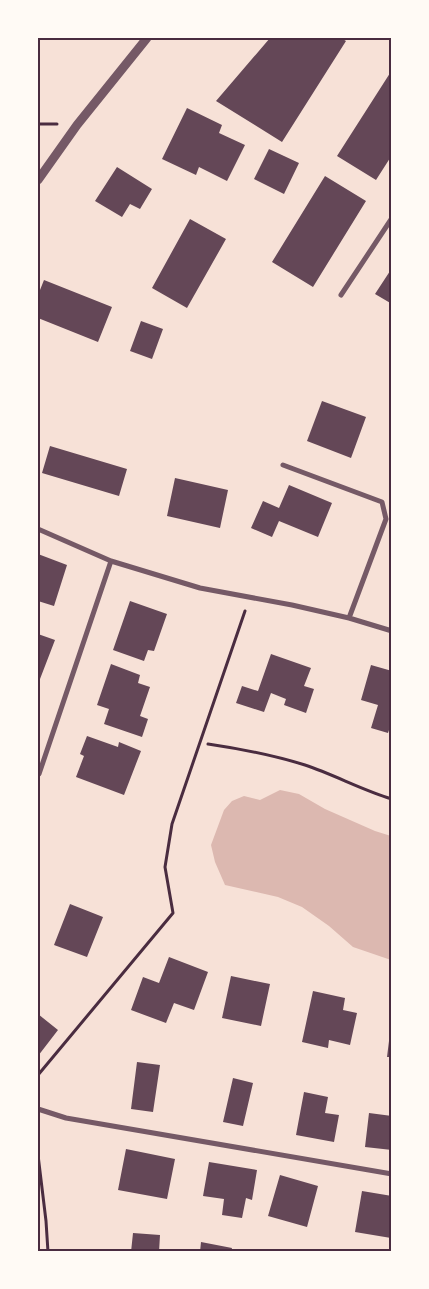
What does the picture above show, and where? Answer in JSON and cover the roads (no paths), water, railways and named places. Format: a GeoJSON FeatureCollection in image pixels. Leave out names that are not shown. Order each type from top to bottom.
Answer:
{"type":"FeatureCollection","features":[{"type":"Feature","properties":{"kind":"street"},"geometry":{"type":"LineString","coordinates":[[38,180],[77,125],[146,38]]}},
{"type":"Feature","properties":{"kind":"street"},"geometry":{"type":"LineString","coordinates":[[341,295],[392,218]]}},
{"type":"Feature","properties":{"kind":"street"},"geometry":{"type":"LineString","coordinates":[[283,465],[382,502],[386,519],[349,618]]}},
{"type":"Feature","properties":{"kind":"street"},"geometry":{"type":"LineString","coordinates":[[38,529],[111,561],[200,588],[292,605],[349,618],[392,631]]}},
{"type":"Feature","properties":{"kind":"street"},"geometry":{"type":"LineString","coordinates":[[39,774],[111,561]]}},
{"type":"Feature","properties":{"kind":"street"},"geometry":{"type":"LineString","coordinates":[[38,1109],[75,1119],[392,1174]]}}]}
